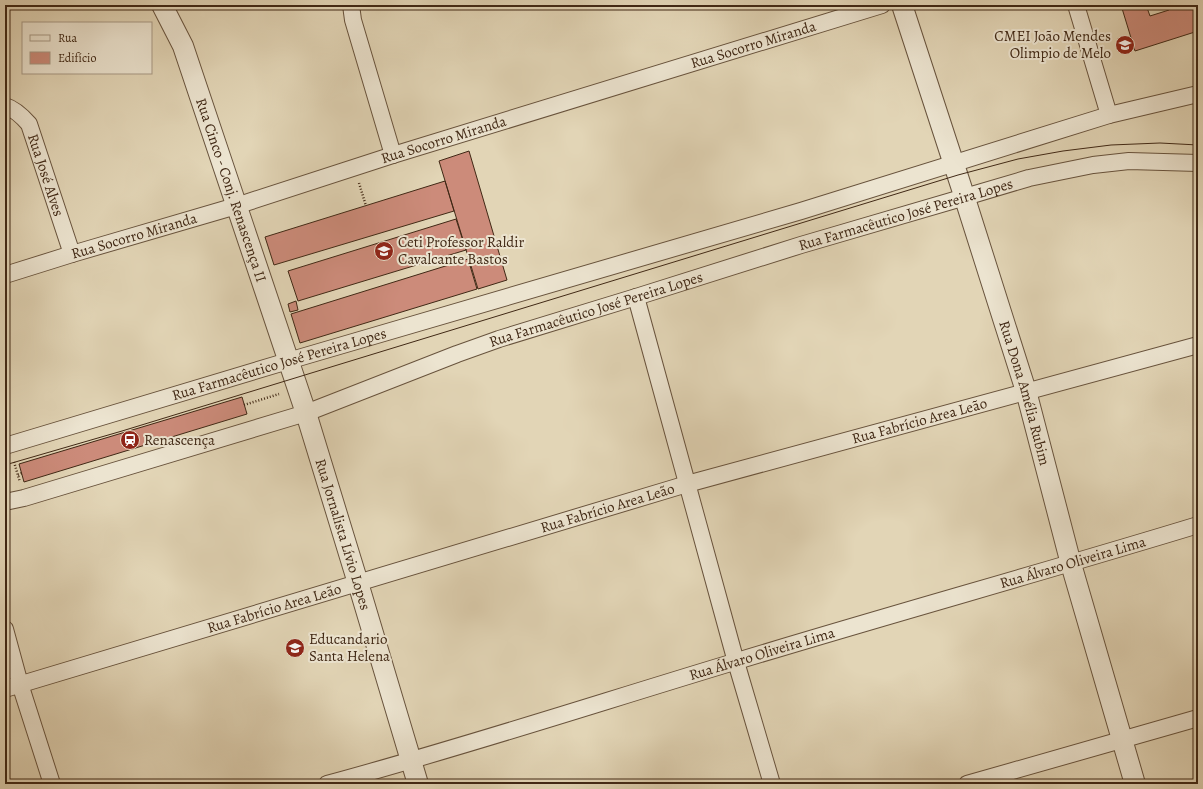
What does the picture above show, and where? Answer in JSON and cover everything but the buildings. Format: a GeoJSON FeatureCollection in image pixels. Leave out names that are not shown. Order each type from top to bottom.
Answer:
{"type":"FeatureCollection","features":[{"type":"Feature","properties":{"kind":"street","name":"Rua Cinco - Conj. Renascença II"},"geometry":{"type":"LineString","coordinates":[[162,5],[183,46],[293,376]]}},
{"type":"Feature","properties":{"kind":"street"},"geometry":{"type":"LineString","coordinates":[[351,5],[353,20],[393,155]]}},
{"type":"Feature","properties":{"kind":"street","name":"Rua Socorro Miranda"},"geometry":{"type":"LineString","coordinates":[[5,275],[236,206],[393,155],[882,5]]}},
{"type":"Feature","properties":{"kind":"street","name":"Rua Dona Amélia Rubim"},"geometry":{"type":"LineString","coordinates":[[902,5],[965,197],[1026,391],[1071,564],[1135,784]]}},
{"type":"Feature","properties":{"kind":"street"},"geometry":{"type":"LineString","coordinates":[[1076,5],[1109,115]]}},
{"type":"Feature","properties":{"kind":"street","name":"Rua Farmacêutico José Pereira Lopes"},"geometry":{"type":"LineString","coordinates":[[7,446],[293,376],[801,211],[954,163],[1109,115],[1198,94]]}},
{"type":"Feature","properties":{"kind":"street","name":"Rua José Alves"},"geometry":{"type":"LineString","coordinates":[[5,106],[14,110],[29,124],[72,254]]}},
{"type":"Feature","properties":{"kind":"street","name":"Rua Farmacêutico José Pereira Lopes"},"geometry":{"type":"LineString","coordinates":[[5,502],[24,498],[306,413],[498,339],[801,245],[1029,178],[1093,165],[1129,161],[1198,163]]}},
{"type":"Feature","properties":{"kind":"street"},"geometry":{"type":"LineString","coordinates":[[636,297],[736,662],[772,784]]}},
{"type":"Feature","properties":{"kind":"street","name":"Rua Fabrício Area Leão"},"geometry":{"type":"LineString","coordinates":[[5,688],[687,484],[1198,345]]}},
{"type":"Feature","properties":{"kind":"street","name":"Rua Jornalista Lívio Lopes"},"geometry":{"type":"LineString","coordinates":[[293,376],[306,413],[418,784]]}},
{"type":"Feature","properties":{"kind":"street","name":"Rua Álvaro Oliveira Lima"},"geometry":{"type":"LineString","coordinates":[[327,784],[411,761],[736,662],[1071,564],[1198,525]]}},
{"type":"Feature","properties":{"kind":"street"},"geometry":{"type":"LineString","coordinates":[[5,629],[20,684],[52,784]]}},
{"type":"Feature","properties":{"kind":"street"},"geometry":{"type":"LineString","coordinates":[[967,784],[1198,718]]}},
{"type":"Feature","properties":{"kind":"path"},"geometry":{"type":"LineString","coordinates":[[354,168],[366,206]]}},
{"type":"Feature","properties":{"kind":"path"},"geometry":{"type":"LineString","coordinates":[[244,405],[293,376]]}},
{"type":"Feature","properties":{"kind":"path"},"geometry":{"type":"LineString","coordinates":[[7,446],[18,475],[24,498]]}},
{"type":"Feature","properties":{"kind":"path"},"geometry":{"type":"LineString","coordinates":[[18,475],[22,473]]}},
{"type":"Feature","properties":{"kind":"tram line"},"geometry":{"type":"LineString","coordinates":[[5,465],[122,431],[958,175],[1018,159],[1063,151],[1111,145],[1160,143],[1198,145]]}},
{"type":"Feature","properties":{"kind":"place","name":"CMEI João Mendes Olimpio de Melo"},"geometry":{"type":"Point","coordinates":[1125,45]}},
{"type":"Feature","properties":{"kind":"place","name":"Ceti Professor Raldir Cavalcante Bastos"},"geometry":{"type":"Point","coordinates":[384,251]}},
{"type":"Feature","properties":{"kind":"place","name":"Renascença"},"geometry":{"type":"Point","coordinates":[130,440]}},
{"type":"Feature","properties":{"kind":"place","name":"Educandario Santa Helena"},"geometry":{"type":"Point","coordinates":[295,648]}}]}
